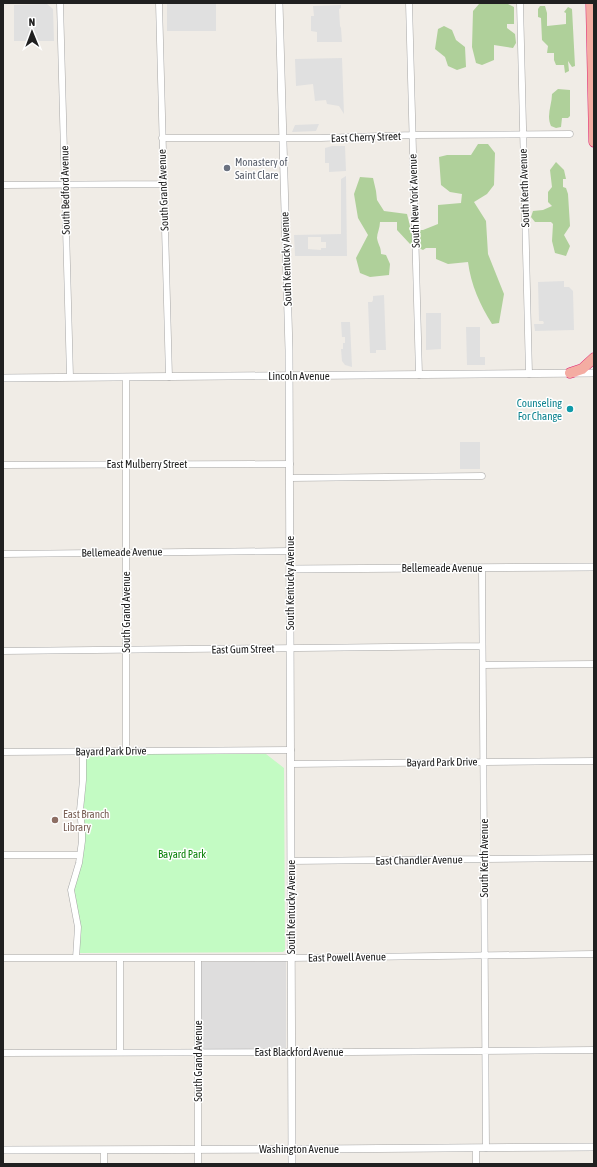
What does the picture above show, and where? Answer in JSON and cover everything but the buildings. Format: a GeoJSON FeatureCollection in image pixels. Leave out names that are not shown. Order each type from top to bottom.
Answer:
{"type":"FeatureCollection","features":[{"type":"Feature","properties":{"kind":"highway"},"geometry":{"type":"LineString","coordinates":[[591,3],[594,142]]}},
{"type":"Feature","properties":{"kind":"highway"},"geometry":{"type":"LineString","coordinates":[[570,373],[582,369],[594,358]]}},
{"type":"Feature","properties":{"kind":"street","name":"South Bedford Avenue"},"geometry":{"type":"LineString","coordinates":[[60,3],[70,377]]}},
{"type":"Feature","properties":{"kind":"street","name":"South Grand Avenue"},"geometry":{"type":"LineString","coordinates":[[158,3],[169,377]]}},
{"type":"Feature","properties":{"kind":"street","name":"South Kentucky Avenue"},"geometry":{"type":"LineString","coordinates":[[279,3],[290,464],[292,1164]]}},
{"type":"Feature","properties":{"kind":"street","name":"South New York Avenue"},"geometry":{"type":"LineString","coordinates":[[409,3],[419,375]]}},
{"type":"Feature","properties":{"kind":"street","name":"South Kerth Avenue"},"geometry":{"type":"LineString","coordinates":[[520,3],[529,374]]}},
{"type":"Feature","properties":{"kind":"street","name":"East Cherry Street"},"geometry":{"type":"LineString","coordinates":[[162,138],[570,134]]}},
{"type":"Feature","properties":{"kind":"street"},"geometry":{"type":"LineString","coordinates":[[3,185],[163,184]]}},
{"type":"Feature","properties":{"kind":"street","name":"Lincoln Avenue"},"geometry":{"type":"LineString","coordinates":[[3,378],[594,373]]}},
{"type":"Feature","properties":{"kind":"street","name":"South Grand Avenue"},"geometry":{"type":"LineString","coordinates":[[126,377],[126,751]]}},
{"type":"Feature","properties":{"kind":"street","name":"East Mulberry Street"},"geometry":{"type":"LineString","coordinates":[[3,465],[290,464]]}},
{"type":"Feature","properties":{"kind":"street"},"geometry":{"type":"LineString","coordinates":[[290,478],[482,476]]}},
{"type":"Feature","properties":{"kind":"street","name":"Bellemeade Avenue"},"geometry":{"type":"LineString","coordinates":[[3,554],[290,550]]}},
{"type":"Feature","properties":{"kind":"street","name":"Bellemeade Avenue"},"geometry":{"type":"LineString","coordinates":[[290,569],[594,567]]}},
{"type":"Feature","properties":{"kind":"street","name":"South Kerth Avenue"},"geometry":{"type":"LineString","coordinates":[[482,568],[486,1148]]}},
{"type":"Feature","properties":{"kind":"street","name":"East Gum Street"},"geometry":{"type":"LineString","coordinates":[[3,651],[482,646]]}},
{"type":"Feature","properties":{"kind":"street"},"geometry":{"type":"LineString","coordinates":[[483,665],[594,664]]}},
{"type":"Feature","properties":{"kind":"street","name":"Bayard Park Drive"},"geometry":{"type":"LineString","coordinates":[[3,752],[291,750]]}},
{"type":"Feature","properties":{"kind":"street"},"geometry":{"type":"LineString","coordinates":[[76,958],[78,926],[71,890],[79,863],[82,830],[80,810],[83,780],[83,752]]}},
{"type":"Feature","properties":{"kind":"street","name":"Bayard Park Drive"},"geometry":{"type":"LineString","coordinates":[[291,764],[594,761]]}},
{"type":"Feature","properties":{"kind":"street"},"geometry":{"type":"LineString","coordinates":[[3,855],[79,855]]}},
{"type":"Feature","properties":{"kind":"street","name":"East Chandler Avenue"},"geometry":{"type":"LineString","coordinates":[[291,861],[594,858]]}},
{"type":"Feature","properties":{"kind":"street","name":"East Powell Avenue"},"geometry":{"type":"LineString","coordinates":[[3,958],[291,958],[594,954]]}},
{"type":"Feature","properties":{"kind":"street"},"geometry":{"type":"LineString","coordinates":[[120,958],[120,1052]]}},
{"type":"Feature","properties":{"kind":"street","name":"South Grand Avenue"},"geometry":{"type":"LineString","coordinates":[[198,958],[198,1164]]}},
{"type":"Feature","properties":{"kind":"street","name":"East Blackford Avenue"},"geometry":{"type":"LineString","coordinates":[[3,1053],[594,1050]]}},
{"type":"Feature","properties":{"kind":"street","name":"Washington Avenue"},"geometry":{"type":"LineString","coordinates":[[3,1150],[292,1150],[594,1147]]}},
{"type":"Feature","properties":{"kind":"street"},"geometry":{"type":"LineString","coordinates":[[476,1148],[476,1164]]}},
{"type":"Feature","properties":{"kind":"street"},"geometry":{"type":"LineString","coordinates":[[104,1150],[104,1164]]}},
{"type":"Feature","properties":{"kind":"shaded area"},"geometry":{"type":"Polygon","coordinates":[[[167,3],[216,3],[216,31],[167,31],[167,3]]]}},
{"type":"Feature","properties":{"kind":"shaded area"},"geometry":{"type":"Polygon","coordinates":[[[47,4],[53,9],[54,41],[14,41],[14,5],[47,4]]]}},
{"type":"Feature","properties":{"kind":"shaded area"},"geometry":{"type":"Polygon","coordinates":[[[341,5],[341,8],[339,9],[342,42],[317,42],[317,32],[311,31],[311,16],[314,16],[313,6],[341,5]]]}},
{"type":"Feature","properties":{"kind":"shaded area"},"geometry":{"type":"Polygon","coordinates":[[[342,58],[344,114],[339,106],[327,104],[326,100],[315,101],[313,84],[296,86],[295,59],[342,58]]]}},
{"type":"Feature","properties":{"kind":"shaded area"},"geometry":{"type":"Polygon","coordinates":[[[319,124],[316,131],[292,132],[295,125],[319,124]]]}},
{"type":"Feature","properties":{"kind":"shaded area"},"geometry":{"type":"Polygon","coordinates":[[[332,146],[345,146],[346,171],[329,172],[329,163],[325,163],[325,148],[332,146]]]}},
{"type":"Feature","properties":{"kind":"shaded area"},"geometry":{"type":"Polygon","coordinates":[[[346,176],[347,256],[295,256],[294,235],[341,234],[341,179],[346,176]],[[308,237],[308,249],[321,250],[321,248],[326,248],[326,242],[321,242],[321,237],[308,237]]]}},
{"type":"Feature","properties":{"kind":"shaded area"},"geometry":{"type":"Polygon","coordinates":[[[564,281],[564,287],[569,287],[573,291],[574,330],[535,331],[534,324],[544,323],[543,321],[539,321],[538,282],[564,281]]]}},
{"type":"Feature","properties":{"kind":"shaded area"},"geometry":{"type":"Polygon","coordinates":[[[384,295],[386,350],[376,350],[376,353],[370,353],[368,302],[372,302],[373,296],[384,295]]]}},
{"type":"Feature","properties":{"kind":"shaded area"},"geometry":{"type":"Polygon","coordinates":[[[426,313],[441,313],[441,349],[426,350],[426,313]]]}},
{"type":"Feature","properties":{"kind":"shaded area"},"geometry":{"type":"Polygon","coordinates":[[[341,322],[350,322],[352,367],[345,365],[342,361],[341,349],[343,349],[343,343],[345,343],[345,337],[342,337],[341,322]]]}},
{"type":"Feature","properties":{"kind":"shaded area"},"geometry":{"type":"Polygon","coordinates":[[[466,327],[480,327],[480,357],[485,357],[485,365],[467,365],[466,327]]]}},
{"type":"Feature","properties":{"kind":"shaded area"},"geometry":{"type":"Polygon","coordinates":[[[460,442],[480,442],[480,469],[460,469],[460,442]]]}},
{"type":"Feature","properties":{"kind":"shaded area"},"geometry":{"type":"Polygon","coordinates":[[[286,961],[286,1048],[198,1050],[201,962],[286,961]]]}},
{"type":"Feature","properties":{"kind":"green space"},"geometry":{"type":"Polygon","coordinates":[[[479,4],[508,4],[514,7],[514,24],[507,24],[507,28],[515,34],[516,43],[513,48],[494,45],[494,60],[482,65],[476,63],[472,47],[473,11],[479,4]]]}},
{"type":"Feature","properties":{"kind":"green space"},"geometry":{"type":"Polygon","coordinates":[[[540,6],[545,6],[547,13],[547,26],[566,24],[566,13],[564,12],[568,7],[572,9],[575,66],[572,67],[568,61],[569,71],[565,73],[564,65],[556,65],[554,53],[547,53],[548,46],[542,40],[541,18],[538,17],[538,9],[540,6]]]}},
{"type":"Feature","properties":{"kind":"green space"},"geometry":{"type":"Polygon","coordinates":[[[444,26],[452,30],[456,40],[465,47],[466,67],[457,70],[448,66],[445,57],[435,49],[438,29],[444,26]]]}},
{"type":"Feature","properties":{"kind":"green space"},"geometry":{"type":"Polygon","coordinates":[[[558,89],[570,90],[570,116],[568,118],[562,118],[561,127],[556,128],[551,126],[549,114],[552,94],[558,89]]]}},
{"type":"Feature","properties":{"kind":"green space"},"geometry":{"type":"Polygon","coordinates":[[[478,144],[488,144],[495,153],[494,185],[487,194],[474,202],[486,221],[488,254],[504,294],[499,323],[492,324],[484,310],[471,279],[468,262],[448,264],[436,259],[436,248],[426,248],[423,250],[410,244],[397,230],[397,222],[380,222],[377,236],[381,254],[386,255],[390,264],[389,275],[370,277],[360,273],[356,258],[368,235],[358,218],[354,194],[360,177],[373,178],[377,200],[384,211],[407,214],[411,230],[423,230],[438,224],[438,205],[461,203],[462,194],[450,192],[441,185],[439,157],[447,155],[471,155],[478,144]]]}},
{"type":"Feature","properties":{"kind":"green space"},"geometry":{"type":"Polygon","coordinates":[[[556,162],[564,170],[566,179],[563,179],[563,187],[566,188],[568,194],[570,226],[564,235],[570,246],[566,256],[555,253],[552,241],[553,224],[551,222],[535,222],[531,217],[533,211],[543,210],[552,206],[548,202],[548,192],[552,187],[550,170],[556,162]]]}},
{"type":"Feature","properties":{"kind":"green space","name":"Bayard Park"},"geometry":{"type":"Polygon","coordinates":[[[89,754],[266,754],[284,768],[285,950],[283,952],[78,953],[73,889],[84,833],[83,804],[86,756],[89,754]]]}},
{"type":"Feature","properties":{"kind":"place","name":"Monastery of Saint Clare"},"geometry":{"type":"Point","coordinates":[227,168]}},
{"type":"Feature","properties":{"kind":"place","name":"Counseling For Change"},"geometry":{"type":"Point","coordinates":[570,409]}},
{"type":"Feature","properties":{"kind":"place","name":"East Branch Library"},"geometry":{"type":"Point","coordinates":[55,820]}}]}
